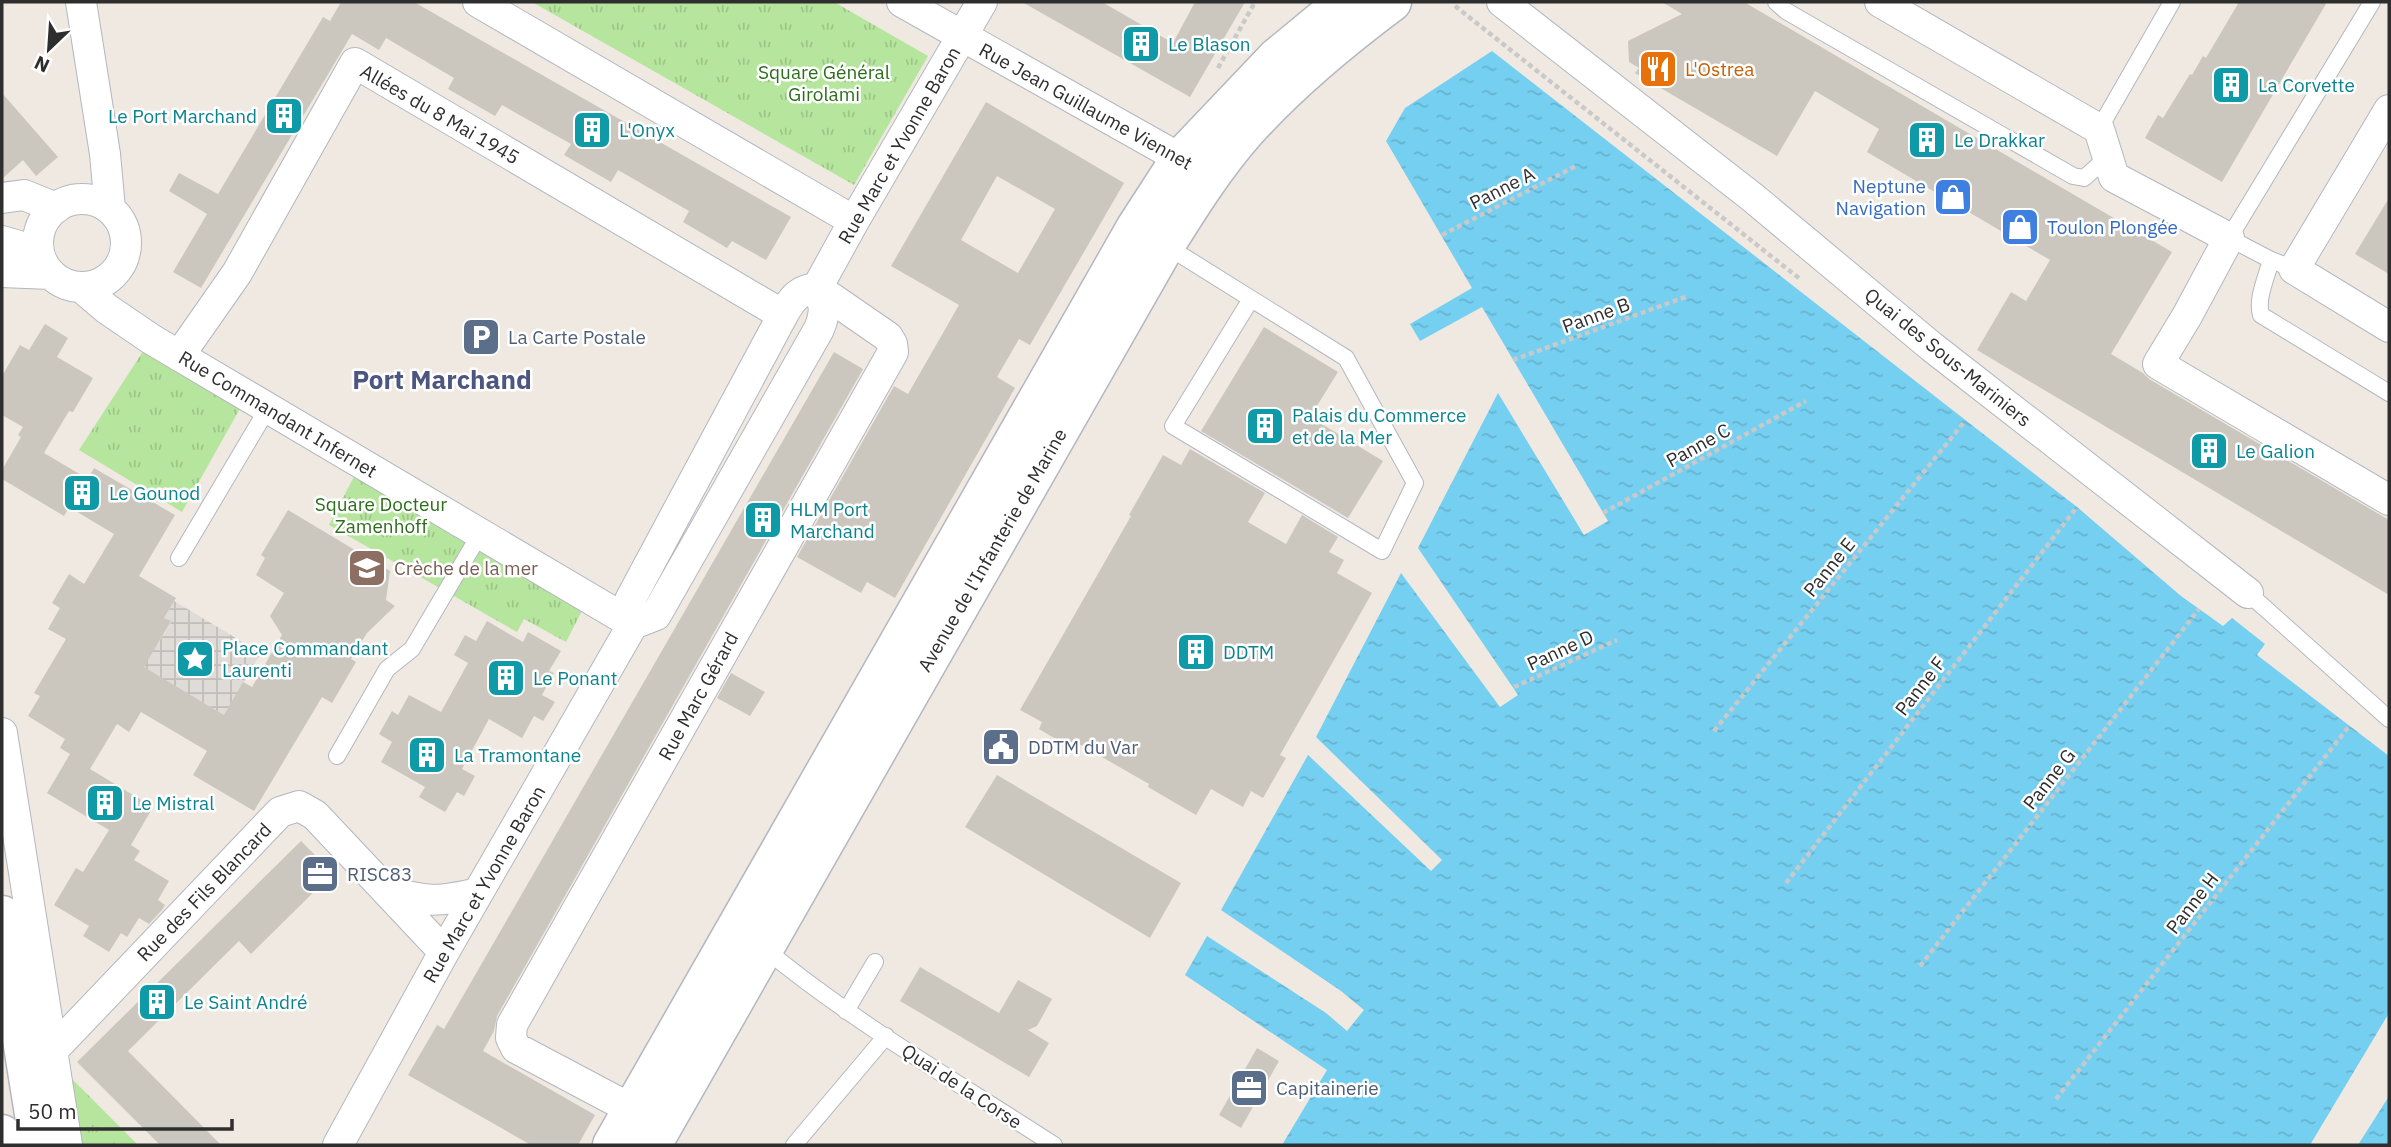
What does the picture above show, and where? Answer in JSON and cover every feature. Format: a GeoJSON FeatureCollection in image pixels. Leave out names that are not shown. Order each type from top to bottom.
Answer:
{"type":"FeatureCollection","features":[{"type":"Feature","properties":{"kind":"main road","name":"Avenue de l'Infanterie de Marine"},"geometry":{"type":"LineString","coordinates":[[637,1119],[1150,236],[1195,167],[1276,58],[1344,2]]}},
{"type":"Feature","properties":{"kind":"main road","name":"Avenue de l'Infanterie de Marine"},"geometry":{"type":"LineString","coordinates":[[1195,167],[1247,130],[1354,30],[1392,2]]}},
{"type":"Feature","properties":{"kind":"main road","name":"Avenue de l'Infanterie de Marine"},"geometry":{"type":"LineString","coordinates":[[612,1145],[637,1119],[765,949],[1150,236]]}},
{"type":"Feature","properties":{"kind":"main road"},"geometry":{"type":"LineString","coordinates":[[2,915],[38,1059],[39,1145]]}},
{"type":"Feature","properties":{"kind":"main road"},"geometry":{"type":"LineString","coordinates":[[2,1134],[4,1145]]}},
{"type":"Feature","properties":{"kind":"street"},"geometry":{"type":"LineString","coordinates":[[81,2],[110,209]]}},
{"type":"Feature","properties":{"kind":"street"},"geometry":{"type":"LineString","coordinates":[[478,2],[854,221]]}},
{"type":"Feature","properties":{"kind":"street","name":"Rue Jean Guillaume Viennet"},"geometry":{"type":"LineString","coordinates":[[902,2],[1195,167]]}},
{"type":"Feature","properties":{"kind":"street","name":"Rue Marc et Yvonne Baron"},"geometry":{"type":"LineString","coordinates":[[817,289],[982,2]]}},
{"type":"Feature","properties":{"kind":"street","name":"Quai des Sous-Mariniers"},"geometry":{"type":"LineString","coordinates":[[1502,2],[1752,197],[1932,347],[2248,593]]}},
{"type":"Feature","properties":{"kind":"street"},"geometry":{"type":"LineString","coordinates":[[1880,2],[2099,129],[2115,177],[2229,237],[2187,317],[2158,364],[2389,500]]}},
{"type":"Feature","properties":{"kind":"street","name":"Allées du 8 Mai 1945"},"geometry":{"type":"LineString","coordinates":[[179,356],[237,273],[355,63],[783,315]]}},
{"type":"Feature","properties":{"kind":"street"},"geometry":{"type":"LineString","coordinates":[[2389,110],[2283,265],[2389,327]]}},
{"type":"Feature","properties":{"kind":"street"},"geometry":{"type":"LineString","coordinates":[[45,263],[39,237],[44,223],[69,204],[104,153]]}},
{"type":"Feature","properties":{"kind":"street"},"geometry":{"type":"LineString","coordinates":[[2,198],[23,195],[69,204],[95,201],[110,209],[122,225],[126,239],[120,267],[110,278],[82,287],[62,282],[45,263],[2,241]]}},
{"type":"Feature","properties":{"kind":"street"},"geometry":{"type":"LineString","coordinates":[[2,272],[45,263]]}},
{"type":"Feature","properties":{"kind":"street"},"geometry":{"type":"LineString","coordinates":[[107,309],[110,278]]}},
{"type":"Feature","properties":{"kind":"street","name":"Rue Commandant Infernet"},"geometry":{"type":"LineString","coordinates":[[82,287],[107,309],[179,356],[632,624]]}},
{"type":"Feature","properties":{"kind":"street","name":"Rue Marc et Yvonne Baron"},"geometry":{"type":"LineString","coordinates":[[338,1145],[444,952],[632,624],[630,600],[783,315],[793,298],[803,290],[817,289]]}},
{"type":"Feature","properties":{"kind":"street","name":"Rue Marc et Yvonne Baron"},"geometry":{"type":"LineString","coordinates":[[632,624],[656,615],[819,329],[825,305],[817,289]]}},
{"type":"Feature","properties":{"kind":"street","name":"Rue Marc Gérard"},"geometry":{"type":"LineString","coordinates":[[637,1119],[516,1048],[512,1038],[512,1025],[893,352],[888,337],[817,289]]}},
{"type":"Feature","properties":{"kind":"street"},"geometry":{"type":"LineString","coordinates":[[2,733],[38,1059],[67,1145]]}},
{"type":"Feature","properties":{"kind":"street","name":"Rue des Fils Blancard"},"geometry":{"type":"LineString","coordinates":[[38,1059],[280,812],[299,806],[315,815],[444,952]]}},
{"type":"Feature","properties":{"kind":"street","name":"Rue des Fils Blancard"},"geometry":{"type":"LineString","coordinates":[[386,889],[413,899],[429,901],[478,893]]}},
{"type":"Feature","properties":{"kind":"lane"},"geometry":{"type":"LineString","coordinates":[[1776,2],[1786,11],[2073,176],[2084,178],[2108,157]]}},
{"type":"Feature","properties":{"kind":"lane"},"geometry":{"type":"LineString","coordinates":[[2099,129],[2172,2]]}},
{"type":"Feature","properties":{"kind":"lane"},"geometry":{"type":"LineString","coordinates":[[2372,2],[2229,237],[2283,265],[2261,295],[2261,315],[2389,393]]}},
{"type":"Feature","properties":{"kind":"lane"},"geometry":{"type":"LineString","coordinates":[[1150,236],[1346,358],[1415,483],[1382,551],[1173,426],[1251,299]]}},
{"type":"Feature","properties":{"kind":"lane"},"geometry":{"type":"LineString","coordinates":[[179,558],[268,408]]}},
{"type":"Feature","properties":{"kind":"lane"},"geometry":{"type":"LineString","coordinates":[[337,756],[387,669],[412,649],[480,534]]}},
{"type":"Feature","properties":{"kind":"lane","name":"Quai des Sous-Mariniers"},"geometry":{"type":"LineString","coordinates":[[2248,593],[2389,719]]}},
{"type":"Feature","properties":{"kind":"lane","name":"Quai de la Corse"},"geometry":{"type":"LineString","coordinates":[[765,949],[846,1011],[1054,1145]]}},
{"type":"Feature","properties":{"kind":"lane"},"geometry":{"type":"LineString","coordinates":[[846,1011],[875,962]]}},
{"type":"Feature","properties":{"kind":"lane"},"geometry":{"type":"LineString","coordinates":[[794,1145],[886,1036]]}},
{"type":"Feature","properties":{"kind":"path","name":"Panne A"},"geometry":{"type":"LineString","coordinates":[[1441,235],[1576,166]]}},
{"type":"Feature","properties":{"kind":"path","name":"Panne B"},"geometry":{"type":"LineString","coordinates":[[1513,360],[1688,296]]}},
{"type":"Feature","properties":{"kind":"path","name":"Panne C"},"geometry":{"type":"LineString","coordinates":[[1603,513],[1806,401]]}},
{"type":"Feature","properties":{"kind":"path","name":"Panne E"},"geometry":{"type":"LineString","coordinates":[[1714,731],[1965,421]]}},
{"type":"Feature","properties":{"kind":"path","name":"Panne F"},"geometry":{"type":"LineString","coordinates":[[1786,883],[2077,507]]}},
{"type":"Feature","properties":{"kind":"path","name":"Panne G"},"geometry":{"type":"LineString","coordinates":[[1920,966],[2199,609]]}},
{"type":"Feature","properties":{"kind":"path","name":"Panne D"},"geometry":{"type":"LineString","coordinates":[[1514,687],[1617,640]]}},
{"type":"Feature","properties":{"kind":"path","name":"Panne H"},"geometry":{"type":"LineString","coordinates":[[2056,1099],[2350,725]]}},
{"type":"Feature","properties":{"kind":"green space","name":"Square Général Girolami"},"geometry":{"type":"Polygon","coordinates":[[[532,2],[834,2],[928,56],[854,185],[532,2]]]}},
{"type":"Feature","properties":{"kind":"green space"},"geometry":{"type":"Polygon","coordinates":[[[151,339],[247,396],[182,512],[79,450],[151,339]]]}},
{"type":"Feature","properties":{"kind":"green space","name":"Square Docteur Zamenhoff"},"geometry":{"type":"Polygon","coordinates":[[[361,463],[589,597],[566,642],[524,619],[517,632],[329,525],[361,463]]]}},
{"type":"Feature","properties":{"kind":"green space"},"geometry":{"type":"Polygon","coordinates":[[[64,1071],[138,1145],[75,1145],[64,1071]]]}},
{"type":"Feature","properties":{"kind":"shaded area","name":"Place Commandant Laurenti"},"geometry":{"type":"Polygon","coordinates":[[[174,601],[261,653],[224,715],[125,657],[157,645],[171,622],[164,618],[174,601]]]}},
{"type":"Feature","properties":{"kind":"water"},"geometry":{"type":"Polygon","coordinates":[[[1492,51],[2077,507],[2181,596],[2223,626],[2232,618],[2265,644],[2257,655],[2389,756],[2389,1013],[2310,1145],[1282,1145],[1327,1070],[1185,975],[1207,936],[1326,1013],[1347,1031],[1364,1010],[1341,991],[1221,910],[1308,755],[1431,871],[1442,860],[1316,737],[1401,573],[1500,707],[1518,695],[1418,548],[1498,393],[1584,535],[1608,521],[1482,307],[1420,341],[1410,324],[1472,288],[1386,141],[1405,108],[1492,51]]]}},
{"type":"Feature","properties":{"kind":"water"},"geometry":{"type":"Polygon","coordinates":[[[2389,1096],[2389,1145],[2358,1145],[2389,1096]]]}},
{"type":"Feature","properties":{"kind":"building","name":"L'Onyx"},"geometry":{"type":"Polygon","coordinates":[[[341,2],[414,2],[791,217],[766,260],[732,241],[727,248],[683,222],[689,211],[618,170],[611,182],[564,155],[571,144],[502,105],[495,116],[448,89],[454,78],[386,38],[379,50],[352,34],[201,288],[173,272],[207,214],[169,191],[179,173],[218,194],[323,17],[330,21],[341,2]]]}},
{"type":"Feature","properties":{"kind":"building","name":"Le Blason"},"geometry":{"type":"Polygon","coordinates":[[[1022,2],[1102,2],[1173,43],[1195,2],[1245,2],[1190,97],[1022,2]]]}},
{"type":"Feature","properties":{"kind":"building"},"geometry":{"type":"Polygon","coordinates":[[[1662,2],[1744,2],[2172,252],[2111,354],[2389,520],[2389,595],[1977,350],[2011,292],[2026,301],[2050,260],[1867,152],[1879,129],[1815,91],[1777,156],[1635,73],[1639,68],[1629,62],[1628,41],[1682,14],[1662,2]]]}},
{"type":"Feature","properties":{"kind":"building","name":"La Corvette"},"geometry":{"type":"Polygon","coordinates":[[[2239,2],[2327,2],[2222,182],[2145,138],[2158,115],[2163,118],[2190,74],[2192,75],[2203,56],[2206,58],[2239,2]]]}},
{"type":"Feature","properties":{"kind":"building"},"geometry":{"type":"Polygon","coordinates":[[[2,93],[58,157],[36,176],[23,160],[2,179],[2,93]]]}},
{"type":"Feature","properties":{"kind":"building"},"geometry":{"type":"Polygon","coordinates":[[[986,102],[1124,183],[1030,345],[1019,339],[997,377],[1015,388],[895,598],[867,582],[861,593],[797,557],[894,386],[908,394],[959,305],[891,266],[986,102]],[[997,176],[961,240],[1018,273],[1055,209],[997,176]]]}},
{"type":"Feature","properties":{"kind":"building"},"geometry":{"type":"Polygon","coordinates":[[[2389,198],[2389,274],[2355,254],[2389,198]]]}},
{"type":"Feature","properties":{"kind":"building"},"geometry":{"type":"Polygon","coordinates":[[[45,324],[68,338],[57,357],[93,378],[44,453],[88,479],[94,468],[175,515],[139,576],[176,598],[164,618],[171,621],[144,667],[224,715],[243,682],[252,687],[282,635],[270,616],[284,593],[256,575],[265,558],[261,555],[288,510],[390,571],[386,600],[395,606],[367,633],[351,659],[356,662],[332,703],[322,697],[254,811],[193,775],[207,751],[141,712],[129,732],[117,724],[90,769],[153,807],[131,845],[140,851],[134,860],[169,881],[158,900],[165,905],[162,910],[149,924],[139,918],[127,937],[121,933],[109,952],[83,936],[89,926],[54,905],[76,868],[83,872],[109,830],[47,793],[70,754],[60,748],[65,739],[28,716],[40,696],[34,693],[66,639],[48,629],[60,608],[52,603],[69,574],[84,584],[114,534],[69,507],[64,516],[2,479],[2,470],[21,437],[18,435],[23,427],[2,415],[2,376],[20,345],[29,350],[45,324]]]}},
{"type":"Feature","properties":{"kind":"building","name":"Palais du Commerce et de la Mer"},"geometry":{"type":"Polygon","coordinates":[[[1264,327],[1338,372],[1310,417],[1383,461],[1348,518],[1201,431],[1264,327]]]}},
{"type":"Feature","properties":{"kind":"building"},"geometry":{"type":"Polygon","coordinates":[[[834,352],[863,369],[497,1016],[494,1031],[483,1051],[595,1115],[578,1145],[531,1145],[408,1075],[437,1025],[444,1029],[834,352]]]}},
{"type":"Feature","properties":{"kind":"building","name":"DDTM"},"geometry":{"type":"Polygon","coordinates":[[[1190,449],[1265,493],[1248,522],[1286,544],[1302,515],[1338,537],[1329,552],[1344,560],[1337,573],[1372,593],[1280,755],[1286,758],[1263,798],[1251,791],[1243,807],[1211,789],[1196,815],[1148,787],[1149,784],[1074,741],[1071,748],[1039,729],[1042,722],[1020,710],[1163,455],[1181,465],[1190,449]]]}},
{"type":"Feature","properties":{"kind":"building"},"geometry":{"type":"Polygon","coordinates":[[[487,621],[523,642],[528,632],[561,651],[549,671],[554,673],[542,695],[555,702],[543,721],[534,716],[522,738],[489,719],[462,769],[475,776],[464,796],[457,792],[445,812],[419,797],[425,787],[381,762],[392,742],[379,734],[392,711],[398,715],[409,695],[441,712],[468,663],[454,655],[465,635],[476,641],[487,621]]]}},
{"type":"Feature","properties":{"kind":"building"},"geometry":{"type":"Polygon","coordinates":[[[731,673],[765,692],[750,716],[717,698],[731,673]]]}},
{"type":"Feature","properties":{"kind":"building"},"geometry":{"type":"Polygon","coordinates":[[[997,775],[1181,883],[1150,938],[965,827],[997,775]]]}},
{"type":"Feature","properties":{"kind":"building","name":"Le Saint André"},"geometry":{"type":"Polygon","coordinates":[[[301,841],[333,873],[251,954],[239,941],[128,1051],[221,1145],[160,1145],[77,1062],[301,841]]]}},
{"type":"Feature","properties":{"kind":"building"},"geometry":{"type":"Polygon","coordinates":[[[920,967],[999,1013],[1018,980],[1052,999],[1037,1026],[1028,1030],[1049,1043],[1029,1077],[900,1001],[920,967]]]}},
{"type":"Feature","properties":{"kind":"building","name":"Capitainerie"},"geometry":{"type":"Polygon","coordinates":[[[1257,1048],[1279,1061],[1241,1128],[1219,1115],[1257,1048]]]}},
{"type":"Feature","properties":{"kind":"place","name":"Le Blason"},"geometry":{"type":"Point","coordinates":[1141,44]}},
{"type":"Feature","properties":{"kind":"place","name":"L'Ostrea"},"geometry":{"type":"Point","coordinates":[1658,69]}},
{"type":"Feature","properties":{"kind":"place","name":"La Corvette"},"geometry":{"type":"Point","coordinates":[2231,85]}},
{"type":"Feature","properties":{"kind":"place","name":"Le Port Marchand"},"geometry":{"type":"Point","coordinates":[284,116]}},
{"type":"Feature","properties":{"kind":"place","name":"L'Onyx"},"geometry":{"type":"Point","coordinates":[592,130]}},
{"type":"Feature","properties":{"kind":"place","name":"Le Drakkar"},"geometry":{"type":"Point","coordinates":[1927,140]}},
{"type":"Feature","properties":{"kind":"place","name":"Neptune Navigation"},"geometry":{"type":"Point","coordinates":[1953,197]}},
{"type":"Feature","properties":{"kind":"place","name":"Toulon Plongée"},"geometry":{"type":"Point","coordinates":[2020,227]}},
{"type":"Feature","properties":{"kind":"place","name":"La Carte Postale"},"geometry":{"type":"Point","coordinates":[481,337]}},
{"type":"Feature","properties":{"kind":"place","name":"Palais du Commerce et de la Mer"},"geometry":{"type":"Point","coordinates":[1265,426]}},
{"type":"Feature","properties":{"kind":"place","name":"Le Galion"},"geometry":{"type":"Point","coordinates":[2209,451]}},
{"type":"Feature","properties":{"kind":"place","name":"Le Gounod"},"geometry":{"type":"Point","coordinates":[82,493]}},
{"type":"Feature","properties":{"kind":"place","name":"HLM Port Marchand"},"geometry":{"type":"Point","coordinates":[763,520]}},
{"type":"Feature","properties":{"kind":"place","name":"Crèche de la mer"},"geometry":{"type":"Point","coordinates":[367,568]}},
{"type":"Feature","properties":{"kind":"place","name":"DDTM"},"geometry":{"type":"Point","coordinates":[1196,652]}},
{"type":"Feature","properties":{"kind":"place","name":"Place Commandant Laurenti"},"geometry":{"type":"Point","coordinates":[195,659]}},
{"type":"Feature","properties":{"kind":"place","name":"Le Ponant"},"geometry":{"type":"Point","coordinates":[506,678]}},
{"type":"Feature","properties":{"kind":"place","name":"DDTM du Var"},"geometry":{"type":"Point","coordinates":[1001,747]}},
{"type":"Feature","properties":{"kind":"place","name":"La Tramontane"},"geometry":{"type":"Point","coordinates":[427,755]}},
{"type":"Feature","properties":{"kind":"place","name":"Le Mistral"},"geometry":{"type":"Point","coordinates":[105,803]}},
{"type":"Feature","properties":{"kind":"place","name":"RISC83"},"geometry":{"type":"Point","coordinates":[320,874]}},
{"type":"Feature","properties":{"kind":"place","name":"Le Saint André"},"geometry":{"type":"Point","coordinates":[157,1002]}},
{"type":"Feature","properties":{"kind":"place","name":"Capitainerie"},"geometry":{"type":"Point","coordinates":[1249,1088]}},
{"type":"Feature","properties":{"kind":"district","name":"Port Marchand"},"geometry":{"type":"Point","coordinates":[442,379]}}]}
